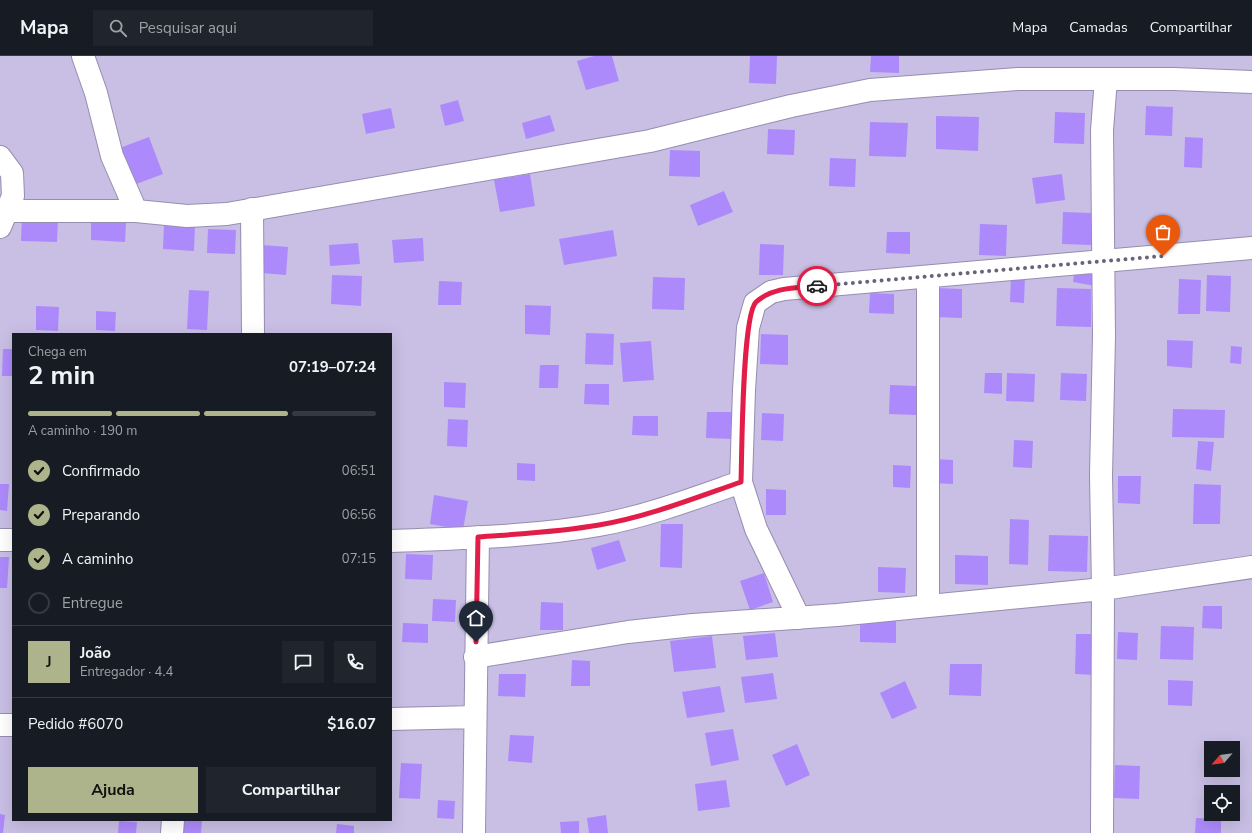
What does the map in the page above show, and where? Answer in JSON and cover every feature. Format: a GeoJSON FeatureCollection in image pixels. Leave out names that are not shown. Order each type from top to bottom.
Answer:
{"type":"FeatureCollection","features":[{"type":"Feature","properties":{"kind":"street"},"geometry":{"type":"LineString","coordinates":[[83,56],[96,94],[112,156],[136,211]]}},
{"type":"Feature","properties":{"kind":"street"},"geometry":{"type":"LineString","coordinates":[[0,157],[12,173],[13,196],[3,219],[136,211],[187,216],[227,214],[650,141],[791,106],[870,90],[1018,79],[1252,82]]}},
{"type":"Feature","properties":{"kind":"street"},"geometry":{"type":"LineString","coordinates":[[1102,833],[1103,588],[1101,475],[1104,336],[1102,130],[1106,79]]}},
{"type":"Feature","properties":{"kind":"street"},"geometry":{"type":"LineString","coordinates":[[252,209],[253,333]]}},
{"type":"Feature","properties":{"kind":"street"},"geometry":{"type":"LineString","coordinates":[[799,618],[756,529],[741,482],[748,328],[755,303],[771,292],[784,289],[1252,248]]}},
{"type":"Feature","properties":{"kind":"street"},"geometry":{"type":"LineString","coordinates":[[928,277],[928,606]]}},
{"type":"Feature","properties":{"kind":"street"},"geometry":{"type":"LineString","coordinates":[[392,541],[478,537],[599,525],[670,507],[741,482]]}},
{"type":"Feature","properties":{"kind":"street"},"geometry":{"type":"LineString","coordinates":[[474,833],[474,717],[478,537]]}},
{"type":"Feature","properties":{"kind":"street"},"geometry":{"type":"LineString","coordinates":[[0,540],[12,540]]}},
{"type":"Feature","properties":{"kind":"street"},"geometry":{"type":"LineString","coordinates":[[475,657],[628,632],[692,625],[799,618],[1103,588],[1252,567]]}},
{"type":"Feature","properties":{"kind":"street"},"geometry":{"type":"LineString","coordinates":[[392,719],[474,717]]}},
{"type":"Feature","properties":{"kind":"street"},"geometry":{"type":"LineString","coordinates":[[0,725],[12,725]]}},
{"type":"Feature","properties":{"kind":"street"},"geometry":{"type":"LineString","coordinates":[[172,833],[173,821]]}},
{"type":"Feature","properties":{"kind":"building"},"geometry":{"type":"Polygon","coordinates":[[[594,56],[612,56],[619,81],[586,90],[577,61],[594,56]]]}},
{"type":"Feature","properties":{"kind":"building"},"geometry":{"type":"Polygon","coordinates":[[[750,56],[777,56],[776,84],[749,83],[750,56]]]}},
{"type":"Feature","properties":{"kind":"building"},"geometry":{"type":"Polygon","coordinates":[[[871,56],[899,56],[899,73],[870,72],[871,56]]]}},
{"type":"Feature","properties":{"kind":"building"},"geometry":{"type":"Polygon","coordinates":[[[458,100],[464,121],[445,126],[440,105],[458,100]]]}},
{"type":"Feature","properties":{"kind":"building"},"geometry":{"type":"Polygon","coordinates":[[[1146,106],[1173,107],[1172,136],[1145,135],[1146,106]]]}},
{"type":"Feature","properties":{"kind":"building"},"geometry":{"type":"Polygon","coordinates":[[[391,108],[395,128],[366,134],[362,114],[391,108]]]}},
{"type":"Feature","properties":{"kind":"building"},"geometry":{"type":"Polygon","coordinates":[[[1055,112],[1085,113],[1084,144],[1054,143],[1055,112]]]}},
{"type":"Feature","properties":{"kind":"building"},"geometry":{"type":"Polygon","coordinates":[[[550,115],[555,131],[526,139],[522,123],[550,115]]]}},
{"type":"Feature","properties":{"kind":"building"},"geometry":{"type":"Polygon","coordinates":[[[936,116],[979,117],[978,151],[936,149],[936,116]]]}},
{"type":"Feature","properties":{"kind":"building"},"geometry":{"type":"Polygon","coordinates":[[[870,122],[908,123],[906,157],[869,156],[870,122]]]}},
{"type":"Feature","properties":{"kind":"building"},"geometry":{"type":"Polygon","coordinates":[[[768,129],[795,130],[794,155],[767,154],[768,129]]]}},
{"type":"Feature","properties":{"kind":"building"},"geometry":{"type":"Polygon","coordinates":[[[149,137],[163,174],[131,186],[117,149],[149,137]]]}},
{"type":"Feature","properties":{"kind":"building"},"geometry":{"type":"Polygon","coordinates":[[[1185,137],[1203,138],[1202,168],[1184,167],[1185,137]]]}},
{"type":"Feature","properties":{"kind":"building"},"geometry":{"type":"Polygon","coordinates":[[[670,150],[700,151],[700,177],[669,176],[670,150]]]}},
{"type":"Feature","properties":{"kind":"building"},"geometry":{"type":"Polygon","coordinates":[[[830,158],[856,159],[855,187],[829,186],[830,158]]]}},
{"type":"Feature","properties":{"kind":"building"},"geometry":{"type":"Polygon","coordinates":[[[530,174],[535,206],[500,212],[494,180],[530,174]]]}},
{"type":"Feature","properties":{"kind":"building"},"geometry":{"type":"Polygon","coordinates":[[[1062,174],[1065,200],[1036,204],[1032,178],[1062,174]]]}},
{"type":"Feature","properties":{"kind":"building"},"geometry":{"type":"Polygon","coordinates":[[[724,191],[733,212],[698,226],[690,205],[724,191]]]}},
{"type":"Feature","properties":{"kind":"building"},"geometry":{"type":"Polygon","coordinates":[[[1063,212],[1092,213],[1091,245],[1062,244],[1063,212]]]}},
{"type":"Feature","properties":{"kind":"building"},"geometry":{"type":"Polygon","coordinates":[[[22,217],[58,219],[57,242],[21,241],[22,217]]]}},
{"type":"Feature","properties":{"kind":"building"},"geometry":{"type":"Polygon","coordinates":[[[91,220],[126,222],[125,242],[91,240],[91,220]]]}},
{"type":"Feature","properties":{"kind":"building"},"geometry":{"type":"Polygon","coordinates":[[[164,224],[195,225],[194,251],[163,249],[164,224]]]}},
{"type":"Feature","properties":{"kind":"building"},"geometry":{"type":"Polygon","coordinates":[[[980,224],[1007,225],[1006,256],[979,255],[980,224]]]}},
{"type":"Feature","properties":{"kind":"building"},"geometry":{"type":"Polygon","coordinates":[[[208,229],[236,230],[235,254],[207,253],[208,229]]]}},
{"type":"Feature","properties":{"kind":"building"},"geometry":{"type":"Polygon","coordinates":[[[613,230],[617,256],[564,265],[559,239],[613,230]]]}},
{"type":"Feature","properties":{"kind":"building"},"geometry":{"type":"Polygon","coordinates":[[[887,232],[910,232],[910,254],[886,253],[887,232]]]}},
{"type":"Feature","properties":{"kind":"building"},"geometry":{"type":"Polygon","coordinates":[[[423,238],[424,261],[394,263],[392,240],[423,238]]]}},
{"type":"Feature","properties":{"kind":"building"},"geometry":{"type":"Polygon","coordinates":[[[358,243],[360,264],[330,266],[329,245],[358,243]]]}},
{"type":"Feature","properties":{"kind":"building"},"geometry":{"type":"Polygon","coordinates":[[[760,244],[784,245],[783,275],[759,275],[760,244]]]}},
{"type":"Feature","properties":{"kind":"building"},"geometry":{"type":"Polygon","coordinates":[[[262,245],[288,247],[286,275],[261,273],[262,245]]]}},
{"type":"Feature","properties":{"kind":"building"},"geometry":{"type":"Polygon","coordinates":[[[1075,266],[1098,270],[1095,286],[1073,282],[1075,266]]]}},
{"type":"Feature","properties":{"kind":"building"},"geometry":{"type":"Polygon","coordinates":[[[332,275],[362,276],[361,306],[331,304],[332,275]]]}},
{"type":"Feature","properties":{"kind":"building"},"geometry":{"type":"Polygon","coordinates":[[[1207,275],[1231,276],[1230,312],[1206,311],[1207,275]]]}},
{"type":"Feature","properties":{"kind":"building"},"geometry":{"type":"Polygon","coordinates":[[[1011,276],[1025,277],[1024,303],[1010,302],[1011,276]]]}},
{"type":"Feature","properties":{"kind":"building"},"geometry":{"type":"Polygon","coordinates":[[[653,277],[685,278],[684,310],[652,309],[653,277]]]}},
{"type":"Feature","properties":{"kind":"building"},"geometry":{"type":"Polygon","coordinates":[[[1179,279],[1201,280],[1200,314],[1178,314],[1179,279]]]}},
{"type":"Feature","properties":{"kind":"building"},"geometry":{"type":"Polygon","coordinates":[[[439,281],[462,282],[461,305],[438,305],[439,281]]]}},
{"type":"Feature","properties":{"kind":"building"},"geometry":{"type":"Polygon","coordinates":[[[936,288],[962,289],[962,318],[935,317],[936,288]]]}},
{"type":"Feature","properties":{"kind":"building"},"geometry":{"type":"Polygon","coordinates":[[[1057,288],[1091,289],[1091,327],[1056,326],[1057,288]]]}},
{"type":"Feature","properties":{"kind":"building"},"geometry":{"type":"Polygon","coordinates":[[[189,290],[209,291],[207,330],[187,329],[189,290]]]}},
{"type":"Feature","properties":{"kind":"building"},"geometry":{"type":"Polygon","coordinates":[[[870,293],[894,294],[894,314],[869,313],[870,293]]]}},
{"type":"Feature","properties":{"kind":"building"},"geometry":{"type":"Polygon","coordinates":[[[525,305],[551,306],[550,335],[525,334],[525,305]]]}},
{"type":"Feature","properties":{"kind":"building"},"geometry":{"type":"Polygon","coordinates":[[[36,306],[59,307],[58,331],[36,330],[36,306]]]}},
{"type":"Feature","properties":{"kind":"building"},"geometry":{"type":"Polygon","coordinates":[[[96,311],[116,312],[115,331],[96,330],[96,311]]]}},
{"type":"Feature","properties":{"kind":"building"},"geometry":{"type":"Polygon","coordinates":[[[586,333],[614,334],[613,365],[585,364],[586,333]]]}},
{"type":"Feature","properties":{"kind":"building"},"geometry":{"type":"Polygon","coordinates":[[[761,334],[788,335],[788,365],[760,364],[761,334]]]}},
{"type":"Feature","properties":{"kind":"building"},"geometry":{"type":"Polygon","coordinates":[[[1167,340],[1193,341],[1192,368],[1167,366],[1167,340]]]}},
{"type":"Feature","properties":{"kind":"building"},"geometry":{"type":"Polygon","coordinates":[[[651,341],[654,380],[623,382],[620,343],[651,341]]]}},
{"type":"Feature","properties":{"kind":"building"},"geometry":{"type":"Polygon","coordinates":[[[1231,346],[1242,347],[1241,364],[1230,363],[1231,346]]]}},
{"type":"Feature","properties":{"kind":"building"},"geometry":{"type":"Polygon","coordinates":[[[3,349],[12,349],[12,376],[2,376],[3,349]]]}},
{"type":"Feature","properties":{"kind":"building"},"geometry":{"type":"Polygon","coordinates":[[[540,365],[559,365],[558,388],[539,388],[540,365]]]}},
{"type":"Feature","properties":{"kind":"building"},"geometry":{"type":"Polygon","coordinates":[[[985,373],[1002,373],[1002,394],[984,393],[985,373]]]}},
{"type":"Feature","properties":{"kind":"building"},"geometry":{"type":"Polygon","coordinates":[[[1007,373],[1035,374],[1034,402],[1006,401],[1007,373]]]}},
{"type":"Feature","properties":{"kind":"building"},"geometry":{"type":"Polygon","coordinates":[[[1061,373],[1087,374],[1086,401],[1060,400],[1061,373]]]}},
{"type":"Feature","properties":{"kind":"building"},"geometry":{"type":"Polygon","coordinates":[[[444,382],[466,383],[465,408],[444,407],[444,382]]]}},
{"type":"Feature","properties":{"kind":"building"},"geometry":{"type":"Polygon","coordinates":[[[585,384],[609,384],[609,405],[584,404],[585,384]]]}},
{"type":"Feature","properties":{"kind":"building"},"geometry":{"type":"Polygon","coordinates":[[[890,385],[917,386],[916,415],[889,414],[890,385]]]}},
{"type":"Feature","properties":{"kind":"building"},"geometry":{"type":"Polygon","coordinates":[[[1173,409],[1225,410],[1224,438],[1172,437],[1173,409]]]}},
{"type":"Feature","properties":{"kind":"building"},"geometry":{"type":"Polygon","coordinates":[[[707,412],[734,412],[733,439],[706,438],[707,412]]]}},
{"type":"Feature","properties":{"kind":"building"},"geometry":{"type":"Polygon","coordinates":[[[762,413],[784,414],[783,441],[761,440],[762,413]]]}},
{"type":"Feature","properties":{"kind":"building"},"geometry":{"type":"Polygon","coordinates":[[[633,416],[658,416],[658,436],[632,435],[633,416]]]}},
{"type":"Feature","properties":{"kind":"building"},"geometry":{"type":"Polygon","coordinates":[[[448,419],[468,420],[467,447],[447,446],[448,419]]]}},
{"type":"Feature","properties":{"kind":"building"},"geometry":{"type":"Polygon","coordinates":[[[1014,440],[1033,441],[1032,468],[1013,467],[1014,440]]]}},
{"type":"Feature","properties":{"kind":"building"},"geometry":{"type":"Polygon","coordinates":[[[1198,441],[1214,442],[1211,471],[1196,469],[1198,441]]]}},
{"type":"Feature","properties":{"kind":"building"},"geometry":{"type":"Polygon","coordinates":[[[935,459],[953,460],[953,484],[934,483],[935,459]]]}},
{"type":"Feature","properties":{"kind":"building"},"geometry":{"type":"Polygon","coordinates":[[[517,463],[535,464],[535,481],[517,480],[517,463]]]}},
{"type":"Feature","properties":{"kind":"building"},"geometry":{"type":"Polygon","coordinates":[[[893,465],[911,466],[910,488],[893,487],[893,465]]]}},
{"type":"Feature","properties":{"kind":"building"},"geometry":{"type":"Polygon","coordinates":[[[1118,476],[1141,476],[1140,504],[1118,503],[1118,476]]]}},
{"type":"Feature","properties":{"kind":"building"},"geometry":{"type":"Polygon","coordinates":[[[0,484],[9,484],[7,511],[0,510],[0,484]]]}},
{"type":"Feature","properties":{"kind":"building"},"geometry":{"type":"Polygon","coordinates":[[[1194,484],[1221,485],[1220,524],[1193,524],[1194,484]]]}},
{"type":"Feature","properties":{"kind":"building"},"geometry":{"type":"Polygon","coordinates":[[[766,489],[786,490],[786,515],[766,515],[766,489]]]}},
{"type":"Feature","properties":{"kind":"building"},"geometry":{"type":"Polygon","coordinates":[[[434,495],[468,501],[463,530],[430,524],[434,495]]]}},
{"type":"Feature","properties":{"kind":"building"},"geometry":{"type":"Polygon","coordinates":[[[1010,519],[1029,520],[1028,565],[1009,564],[1010,519]]]}},
{"type":"Feature","properties":{"kind":"building"},"geometry":{"type":"Polygon","coordinates":[[[661,524],[683,524],[682,568],[660,567],[661,524]]]}},
{"type":"Feature","properties":{"kind":"building"},"geometry":{"type":"Polygon","coordinates":[[[1049,535],[1088,536],[1087,572],[1048,571],[1049,535]]]}},
{"type":"Feature","properties":{"kind":"building"},"geometry":{"type":"Polygon","coordinates":[[[619,540],[626,561],[597,570],[591,548],[619,540]]]}},
{"type":"Feature","properties":{"kind":"building"},"geometry":{"type":"Polygon","coordinates":[[[406,554],[433,555],[432,580],[405,579],[406,554]]]}},
{"type":"Feature","properties":{"kind":"building"},"geometry":{"type":"Polygon","coordinates":[[[955,555],[988,556],[988,585],[955,584],[955,555]]]}},
{"type":"Feature","properties":{"kind":"building"},"geometry":{"type":"Polygon","coordinates":[[[0,557],[9,557],[7,588],[0,588],[0,557]]]}},
{"type":"Feature","properties":{"kind":"building"},"geometry":{"type":"Polygon","coordinates":[[[878,567],[906,568],[905,593],[878,592],[878,567]]]}},
{"type":"Feature","properties":{"kind":"building"},"geometry":{"type":"Polygon","coordinates":[[[764,573],[773,602],[750,610],[740,581],[764,573]]]}},
{"type":"Feature","properties":{"kind":"building"},"geometry":{"type":"Polygon","coordinates":[[[433,599],[456,600],[455,622],[432,621],[433,599]]]}},
{"type":"Feature","properties":{"kind":"building"},"geometry":{"type":"Polygon","coordinates":[[[541,602],[563,603],[563,630],[540,630],[541,602]]]}},
{"type":"Feature","properties":{"kind":"building"},"geometry":{"type":"Polygon","coordinates":[[[1203,606],[1222,606],[1222,629],[1202,628],[1203,606]]]}},
{"type":"Feature","properties":{"kind":"building"},"geometry":{"type":"Polygon","coordinates":[[[860,618],[896,620],[896,643],[860,642],[860,618]]]}},
{"type":"Feature","properties":{"kind":"building"},"geometry":{"type":"Polygon","coordinates":[[[403,623],[428,624],[428,643],[402,642],[403,623]]]}},
{"type":"Feature","properties":{"kind":"building"},"geometry":{"type":"Polygon","coordinates":[[[1161,626],[1194,627],[1193,660],[1160,659],[1161,626]]]}},
{"type":"Feature","properties":{"kind":"building"},"geometry":{"type":"Polygon","coordinates":[[[1118,632],[1138,633],[1137,660],[1117,659],[1118,632]]]}},
{"type":"Feature","properties":{"kind":"building"},"geometry":{"type":"Polygon","coordinates":[[[775,633],[778,657],[746,660],[743,636],[775,633]]]}},
{"type":"Feature","properties":{"kind":"building"},"geometry":{"type":"Polygon","coordinates":[[[1076,634],[1095,634],[1094,675],[1075,674],[1076,634]]]}},
{"type":"Feature","properties":{"kind":"building"},"geometry":{"type":"Polygon","coordinates":[[[712,636],[716,668],[674,672],[670,641],[712,636]]]}},
{"type":"Feature","properties":{"kind":"building"},"geometry":{"type":"Polygon","coordinates":[[[572,660],[590,661],[590,686],[571,686],[572,660]]]}},
{"type":"Feature","properties":{"kind":"building"},"geometry":{"type":"Polygon","coordinates":[[[950,664],[982,664],[981,696],[949,695],[950,664]]]}},
{"type":"Feature","properties":{"kind":"building"},"geometry":{"type":"Polygon","coordinates":[[[773,673],[777,699],[745,703],[741,677],[773,673]]]}},
{"type":"Feature","properties":{"kind":"building"},"geometry":{"type":"Polygon","coordinates":[[[499,674],[526,674],[525,697],[498,696],[499,674]]]}},
{"type":"Feature","properties":{"kind":"building"},"geometry":{"type":"Polygon","coordinates":[[[1168,680],[1193,681],[1192,706],[1168,705],[1168,680]]]}},
{"type":"Feature","properties":{"kind":"building"},"geometry":{"type":"Polygon","coordinates":[[[905,681],[917,708],[892,719],[880,693],[905,681]]]}},
{"type":"Feature","properties":{"kind":"building"},"geometry":{"type":"Polygon","coordinates":[[[720,686],[725,712],[687,718],[682,692],[720,686]]]}},
{"type":"Feature","properties":{"kind":"building"},"geometry":{"type":"Polygon","coordinates":[[[733,729],[739,760],[711,766],[705,733],[733,729]]]}},
{"type":"Feature","properties":{"kind":"building"},"geometry":{"type":"Polygon","coordinates":[[[510,735],[534,736],[532,763],[508,761],[510,735]]]}},
{"type":"Feature","properties":{"kind":"building"},"geometry":{"type":"Polygon","coordinates":[[[797,744],[810,775],[786,786],[772,755],[797,744]]]}},
{"type":"Feature","properties":{"kind":"building"},"geometry":{"type":"Polygon","coordinates":[[[401,763],[422,764],[420,799],[399,798],[401,763]]]}},
{"type":"Feature","properties":{"kind":"building"},"geometry":{"type":"Polygon","coordinates":[[[1115,765],[1140,766],[1139,799],[1114,798],[1115,765]]]}},
{"type":"Feature","properties":{"kind":"building"},"geometry":{"type":"Polygon","coordinates":[[[726,780],[730,807],[698,811],[695,784],[726,780]]]}},
{"type":"Feature","properties":{"kind":"building"},"geometry":{"type":"Polygon","coordinates":[[[438,800],[455,801],[454,819],[437,818],[438,800]]]}},
{"type":"Feature","properties":{"kind":"building"},"geometry":{"type":"Polygon","coordinates":[[[0,814],[5,815],[3,833],[0,833],[0,814]]]}},
{"type":"Feature","properties":{"kind":"building"},"geometry":{"type":"Polygon","coordinates":[[[606,815],[608,833],[589,833],[587,818],[606,815]]]}},
{"type":"Feature","properties":{"kind":"building"},"geometry":{"type":"Polygon","coordinates":[[[1196,818],[1204,818],[1204,821],[1221,821],[1221,833],[1195,833],[1196,818]]]}},
{"type":"Feature","properties":{"kind":"building"},"geometry":{"type":"Polygon","coordinates":[[[119,821],[137,822],[136,833],[118,833],[119,821]]]}},
{"type":"Feature","properties":{"kind":"building"},"geometry":{"type":"Polygon","coordinates":[[[181,821],[202,821],[201,833],[180,833],[181,821]]]}},
{"type":"Feature","properties":{"kind":"building"},"geometry":{"type":"Polygon","coordinates":[[[579,821],[579,833],[561,833],[560,822],[579,821]]]}},
{"type":"Feature","properties":{"kind":"building"},"geometry":{"type":"Polygon","coordinates":[[[337,824],[354,826],[354,833],[336,833],[337,824]]]}},
{"type":"Feature","properties":{"kind":"way so far"},"geometry":{"type":"LineString","coordinates":[[817,286],[1163,256]]}},
{"type":"Feature","properties":{"kind":"route"},"geometry":{"type":"LineString","coordinates":[[476,642],[478,537],[599,525],[670,507],[741,482],[748,328],[755,303],[771,292],[784,289],[817,286]]}}]}
